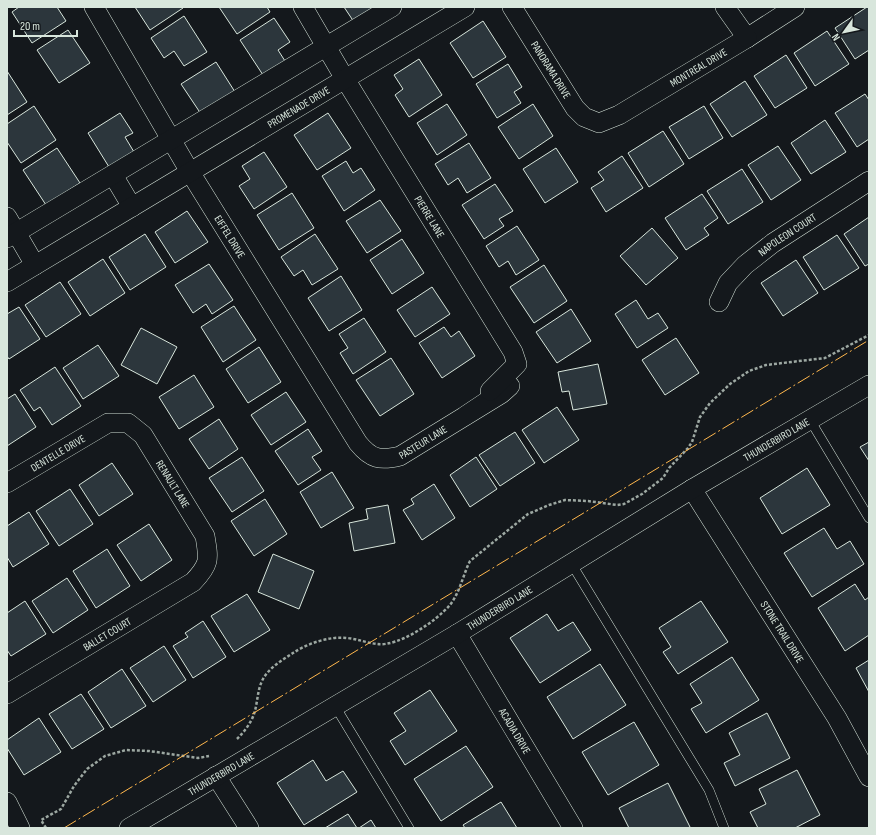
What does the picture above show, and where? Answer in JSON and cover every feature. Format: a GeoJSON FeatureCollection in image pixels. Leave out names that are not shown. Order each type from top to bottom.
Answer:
{"type":"FeatureCollection","features":[{"type":"Feature","properties":{"kind":"street","name":"EIFFEL DRIVE"},"geometry":{"type":"LineString","coordinates":[[94,7],[190,172],[358,443],[366,452],[376,458]]}},
{"type":"Feature","properties":{"kind":"street","name":"PIERRE LANE"},"geometry":{"type":"LineString","coordinates":[[303,7],[345,79],[514,352],[517,364],[465,416]]}},
{"type":"Feature","properties":{"kind":"street"},"geometry":{"type":"LineString","coordinates":[[36,265],[10,229],[113,175],[392,7]]}},
{"type":"Feature","properties":{"kind":"street","name":"PROMENADE DRIVE"},"geometry":{"type":"LineString","coordinates":[[7,282],[465,7]]}},
{"type":"Feature","properties":{"kind":"street","name":"PANORAMA DRIVE"},"geometry":{"type":"LineString","coordinates":[[512,7],[575,108],[584,117],[599,124]]}},
{"type":"Feature","properties":{"kind":"street"},"geometry":{"type":"LineString","coordinates":[[725,7],[747,38]]}},
{"type":"Feature","properties":{"kind":"street","name":"MONTREAL DRIVE"},"geometry":{"type":"LineString","coordinates":[[599,124],[619,115],[747,38],[795,7]]}},
{"type":"Feature","properties":{"kind":"street"},"geometry":{"type":"LineString","coordinates":[[113,175],[132,208]]}},
{"type":"Feature","properties":{"kind":"street","name":"NAPOLEON COURT"},"geometry":{"type":"LineString","coordinates":[[719,302],[728,283],[745,265],[773,243],[869,181]]}},
{"type":"Feature","properties":{"kind":"street","name":"THUNDERBIRD LANE"},"geometry":{"type":"LineString","coordinates":[[129,828],[457,634],[692,489],[869,385]]}},
{"type":"Feature","properties":{"kind":"street","name":"PASTEUR LANE"},"geometry":{"type":"LineString","coordinates":[[376,458],[388,459],[400,456],[465,416]]}},
{"type":"Feature","properties":{"kind":"street","name":"DENTELLE DRIVE"},"geometry":{"type":"LineString","coordinates":[[7,483],[108,423]]}},
{"type":"Feature","properties":{"kind":"street","name":"RENAULT LANE"},"geometry":{"type":"LineString","coordinates":[[108,423],[128,423],[143,434],[205,536],[208,556],[204,570]]}},
{"type":"Feature","properties":{"kind":"street","name":"STONE TRAIL DRIVE"},"geometry":{"type":"LineString","coordinates":[[692,489],[837,718],[869,777]]}},
{"type":"Feature","properties":{"kind":"street","name":"BALLET COURT"},"geometry":{"type":"LineString","coordinates":[[7,694],[193,582],[204,570]]}},
{"type":"Feature","properties":{"kind":"street","name":"ACADIA DRIVE"},"geometry":{"type":"LineString","coordinates":[[457,634],[573,828]]}},
{"type":"Feature","properties":{"kind":"street"},"geometry":{"type":"LineString","coordinates":[[216,776],[250,828]]}},
{"type":"Feature","properties":{"kind":"street"},"geometry":{"type":"LineString","coordinates":[[7,802],[20,828]]}},
{"type":"Feature","properties":{"kind":"lane"},"geometry":{"type":"LineString","coordinates":[[810,420],[869,518]]}},
{"type":"Feature","properties":{"kind":"lane"},"geometry":{"type":"LineString","coordinates":[[572,564],[708,790],[724,828]]}},
{"type":"Feature","properties":{"kind":"lane"},"geometry":{"type":"LineString","coordinates":[[335,706],[409,828]]}},
{"type":"Feature","properties":{"kind":"path"},"geometry":{"type":"LineString","coordinates":[[233,742],[248,727],[254,714],[259,689],[263,679],[270,670],[294,652],[315,643],[330,639],[346,638],[378,644],[390,643],[407,637],[432,621],[450,605],[464,578],[470,561],[528,514],[565,500],[588,501],[617,505],[624,504],[642,494],[663,478],[669,468],[677,461],[692,442],[700,416],[710,403],[730,384],[749,371],[766,365],[826,358],[869,335]]}},
{"type":"Feature","properties":{"kind":"path"},"geometry":{"type":"LineString","coordinates":[[46,828],[41,820],[61,809],[74,786],[87,769],[105,756],[126,750],[149,751],[198,758],[212,756]]}},
{"type":"Feature","properties":{"kind":"building"},"geometry":{"type":"Polygon","coordinates":[[[19,7],[57,7],[66,21],[32,43],[12,12],[19,7]]]}},
{"type":"Feature","properties":{"kind":"building"},"geometry":{"type":"Polygon","coordinates":[[[135,7],[182,7],[183,8],[150,30],[135,7]]]}},
{"type":"Feature","properties":{"kind":"building"},"geometry":{"type":"Polygon","coordinates":[[[219,7],[267,7],[270,12],[237,34],[219,7]]]}},
{"type":"Feature","properties":{"kind":"building"},"geometry":{"type":"Polygon","coordinates":[[[344,7],[377,7],[354,22],[344,7]]]}},
{"type":"Feature","properties":{"kind":"building"},"geometry":{"type":"Polygon","coordinates":[[[867,7],[869,8],[869,50],[855,59],[835,28],[867,7]]]}},
{"type":"Feature","properties":{"kind":"building"},"geometry":{"type":"Polygon","coordinates":[[[184,16],[207,52],[184,66],[174,51],[164,58],[151,38],[184,16]]]}},
{"type":"Feature","properties":{"kind":"building"},"geometry":{"type":"Polygon","coordinates":[[[274,18],[290,42],[278,50],[285,61],[263,75],[240,40],[274,18]]]}},
{"type":"Feature","properties":{"kind":"building"},"geometry":{"type":"Polygon","coordinates":[[[483,21],[506,57],[473,78],[450,43],[483,21]]]}},
{"type":"Feature","properties":{"kind":"building"},"geometry":{"type":"Polygon","coordinates":[[[68,30],[90,63],[59,83],[37,50],[68,30]]]}},
{"type":"Feature","properties":{"kind":"building"},"geometry":{"type":"Polygon","coordinates":[[[827,31],[849,64],[815,86],[794,53],[827,31]]]}},
{"type":"Feature","properties":{"kind":"building"},"geometry":{"type":"Polygon","coordinates":[[[786,55],[807,88],[775,108],[754,76],[786,55]]]}},
{"type":"Feature","properties":{"kind":"building"},"geometry":{"type":"Polygon","coordinates":[[[419,59],[442,95],[409,117],[395,95],[403,89],[394,75],[419,59]]]}},
{"type":"Feature","properties":{"kind":"building"},"geometry":{"type":"Polygon","coordinates":[[[216,62],[235,92],[201,114],[181,84],[216,62]]]}},
{"type":"Feature","properties":{"kind":"building"},"geometry":{"type":"Polygon","coordinates":[[[508,64],[522,87],[514,92],[521,103],[497,118],[476,84],[508,64]]]}},
{"type":"Feature","properties":{"kind":"building"},"geometry":{"type":"Polygon","coordinates":[[[7,71],[27,102],[7,115],[7,71]]]}},
{"type":"Feature","properties":{"kind":"building"},"geometry":{"type":"Polygon","coordinates":[[[745,81],[767,115],[732,137],[710,104],[745,81]]]}},
{"type":"Feature","properties":{"kind":"building"},"geometry":{"type":"Polygon","coordinates":[[[865,94],[869,100],[869,139],[857,147],[835,113],[865,94]]]}},
{"type":"Feature","properties":{"kind":"building"},"geometry":{"type":"Polygon","coordinates":[[[447,104],[467,135],[437,155],[417,123],[447,104]]]}},
{"type":"Feature","properties":{"kind":"building"},"geometry":{"type":"Polygon","coordinates":[[[533,104],[553,136],[519,159],[498,127],[533,104]]]}},
{"type":"Feature","properties":{"kind":"building"},"geometry":{"type":"Polygon","coordinates":[[[34,106],[56,140],[21,163],[7,142],[7,124],[34,106]]]}},
{"type":"Feature","properties":{"kind":"building"},"geometry":{"type":"Polygon","coordinates":[[[704,106],[723,138],[689,159],[669,127],[704,106]]]}},
{"type":"Feature","properties":{"kind":"building"},"geometry":{"type":"Polygon","coordinates":[[[120,113],[133,133],[125,137],[134,152],[109,167],[88,133],[120,113]]]}},
{"type":"Feature","properties":{"kind":"building"},"geometry":{"type":"Polygon","coordinates":[[[328,113],[351,148],[317,170],[294,135],[328,113]]]}},
{"type":"Feature","properties":{"kind":"building"},"geometry":{"type":"Polygon","coordinates":[[[825,120],[846,152],[811,174],[791,143],[825,120]]]}},
{"type":"Feature","properties":{"kind":"building"},"geometry":{"type":"Polygon","coordinates":[[[663,131],[684,164],[649,187],[628,153],[663,131]]]}},
{"type":"Feature","properties":{"kind":"building"},"geometry":{"type":"Polygon","coordinates":[[[469,143],[491,178],[467,193],[458,178],[448,185],[435,164],[469,143]]]}},
{"type":"Feature","properties":{"kind":"building"},"geometry":{"type":"Polygon","coordinates":[[[778,146],[801,180],[771,200],[748,165],[778,146]]]}},
{"type":"Feature","properties":{"kind":"building"},"geometry":{"type":"Polygon","coordinates":[[[57,148],[80,183],[46,205],[23,170],[57,148]]]}},
{"type":"Feature","properties":{"kind":"building"},"geometry":{"type":"Polygon","coordinates":[[[556,148],[578,182],[545,203],[523,169],[556,148]]]}},
{"type":"Feature","properties":{"kind":"building"},"geometry":{"type":"Polygon","coordinates":[[[264,152],[287,187],[254,209],[239,186],[250,179],[242,166],[264,152]]]}},
{"type":"Feature","properties":{"kind":"building"},"geometry":{"type":"Polygon","coordinates":[[[622,156],[643,188],[606,212],[591,188],[604,180],[598,172],[622,156]]]}},
{"type":"Feature","properties":{"kind":"building"},"geometry":{"type":"Polygon","coordinates":[[[346,161],[353,173],[361,168],[375,190],[344,211],[322,176],[346,161]]]}},
{"type":"Feature","properties":{"kind":"building"},"geometry":{"type":"Polygon","coordinates":[[[742,169],[763,202],[728,224],[707,191],[742,169]]]}},
{"type":"Feature","properties":{"kind":"building"},"geometry":{"type":"Polygon","coordinates":[[[495,184],[513,211],[499,219],[504,226],[484,239],[462,205],[495,184]]]}},
{"type":"Feature","properties":{"kind":"building"},"geometry":{"type":"Polygon","coordinates":[[[292,193],[314,228],[279,250],[257,215],[292,193]]]}},
{"type":"Feature","properties":{"kind":"building"},"geometry":{"type":"Polygon","coordinates":[[[702,194],[718,218],[704,228],[709,235],[686,250],[665,218],[702,194]]]}},
{"type":"Feature","properties":{"kind":"building"},"geometry":{"type":"Polygon","coordinates":[[[380,200],[401,231],[367,253],[346,221],[380,200]]]}},
{"type":"Feature","properties":{"kind":"building"},"geometry":{"type":"Polygon","coordinates":[[[187,211],[208,242],[175,263],[155,232],[187,211]]]}},
{"type":"Feature","properties":{"kind":"building"},"geometry":{"type":"Polygon","coordinates":[[[869,217],[869,264],[865,266],[844,234],[869,217]]]}},
{"type":"Feature","properties":{"kind":"building"},"geometry":{"type":"Polygon","coordinates":[[[517,226],[539,260],[516,275],[508,261],[499,267],[486,246],[517,226]]]}},
{"type":"Feature","properties":{"kind":"building"},"geometry":{"type":"Polygon","coordinates":[[[652,228],[678,258],[646,285],[620,256],[652,228]]]}},
{"type":"Feature","properties":{"kind":"building"},"geometry":{"type":"Polygon","coordinates":[[[145,234],[166,267],[130,290],[109,257],[145,234]]]}},
{"type":"Feature","properties":{"kind":"building"},"geometry":{"type":"Polygon","coordinates":[[[315,234],[338,269],[312,285],[303,270],[294,276],[281,257],[315,234]]]}},
{"type":"Feature","properties":{"kind":"building"},"geometry":{"type":"Polygon","coordinates":[[[837,235],[859,268],[824,290],[803,257],[837,235]]]}},
{"type":"Feature","properties":{"kind":"building"},"geometry":{"type":"Polygon","coordinates":[[[402,239],[424,273],[392,294],[370,260],[402,239]]]}},
{"type":"Feature","properties":{"kind":"building"},"geometry":{"type":"Polygon","coordinates":[[[103,259],[125,293],[90,316],[68,282],[103,259]]]}},
{"type":"Feature","properties":{"kind":"building"},"geometry":{"type":"Polygon","coordinates":[[[796,260],[818,293],[783,316],[761,283],[796,260]]]}},
{"type":"Feature","properties":{"kind":"building"},"geometry":{"type":"Polygon","coordinates":[[[209,264],[233,300],[212,314],[206,304],[193,313],[175,285],[209,264]]]}},
{"type":"Feature","properties":{"kind":"building"},"geometry":{"type":"Polygon","coordinates":[[[544,265],[567,301],[534,323],[510,287],[544,265]]]}},
{"type":"Feature","properties":{"kind":"building"},"geometry":{"type":"Polygon","coordinates":[[[341,276],[362,310],[329,331],[308,298],[341,276]]]}},
{"type":"Feature","properties":{"kind":"building"},"geometry":{"type":"Polygon","coordinates":[[[60,282],[81,314],[46,337],[25,305],[60,282]]]}},
{"type":"Feature","properties":{"kind":"building"},"geometry":{"type":"Polygon","coordinates":[[[432,287],[450,314],[415,337],[397,310],[432,287]]]}},
{"type":"Feature","properties":{"kind":"building"},"geometry":{"type":"Polygon","coordinates":[[[636,300],[648,319],[658,313],[668,328],[637,348],[615,314],[636,300]]]}},
{"type":"Feature","properties":{"kind":"building"},"geometry":{"type":"Polygon","coordinates":[[[234,306],[256,340],[223,362],[201,327],[234,306]]]}},
{"type":"Feature","properties":{"kind":"building"},"geometry":{"type":"Polygon","coordinates":[[[19,307],[40,339],[9,359],[7,356],[7,314],[19,307]]]}},
{"type":"Feature","properties":{"kind":"building"},"geometry":{"type":"Polygon","coordinates":[[[571,309],[591,341],[557,363],[536,332],[571,309]]]}},
{"type":"Feature","properties":{"kind":"building"},"geometry":{"type":"Polygon","coordinates":[[[364,318],[386,352],[353,374],[340,353],[348,348],[339,334],[364,318]]]}},
{"type":"Feature","properties":{"kind":"building"},"geometry":{"type":"Polygon","coordinates":[[[444,327],[451,337],[459,331],[475,356],[442,378],[419,343],[444,327]]]}},
{"type":"Feature","properties":{"kind":"building"},"geometry":{"type":"Polygon","coordinates":[[[141,328],[177,347],[157,384],[121,365],[141,328]]]}},
{"type":"Feature","properties":{"kind":"building"},"geometry":{"type":"Polygon","coordinates":[[[676,338],[699,373],[665,395],[642,360],[676,338]]]}},
{"type":"Feature","properties":{"kind":"building"},"geometry":{"type":"Polygon","coordinates":[[[98,345],[119,376],[83,399],[63,368],[98,345]]]}},
{"type":"Feature","properties":{"kind":"building"},"geometry":{"type":"Polygon","coordinates":[[[259,347],[281,382],[248,403],[226,369],[259,347]]]}},
{"type":"Feature","properties":{"kind":"building"},"geometry":{"type":"Polygon","coordinates":[[[391,358],[414,394],[380,416],[356,380],[391,358]]]}},
{"type":"Feature","properties":{"kind":"building"},"geometry":{"type":"Polygon","coordinates":[[[598,364],[607,404],[573,410],[569,391],[562,392],[558,372],[598,364]]]}},
{"type":"Feature","properties":{"kind":"building"},"geometry":{"type":"Polygon","coordinates":[[[55,367],[81,406],[52,425],[40,407],[34,411],[20,390],[55,367]]]}},
{"type":"Feature","properties":{"kind":"building"},"geometry":{"type":"Polygon","coordinates":[[[194,375],[214,407],[179,429],[159,397],[194,375]]]}},
{"type":"Feature","properties":{"kind":"building"},"geometry":{"type":"Polygon","coordinates":[[[286,392],[306,422],[271,445],[251,415],[286,392]]]}},
{"type":"Feature","properties":{"kind":"building"},"geometry":{"type":"Polygon","coordinates":[[[15,394],[36,427],[7,446],[7,399],[15,394]]]}},
{"type":"Feature","properties":{"kind":"building"},"geometry":{"type":"Polygon","coordinates":[[[557,407],[579,440],[544,463],[522,430],[557,407]]]}},
{"type":"Feature","properties":{"kind":"building"},"geometry":{"type":"Polygon","coordinates":[[[219,419],[238,449],[209,469],[189,439],[219,419]]]}},
{"type":"Feature","properties":{"kind":"building"},"geometry":{"type":"Polygon","coordinates":[[[308,429],[322,451],[312,457],[321,470],[298,485],[275,451],[308,429]]]}},
{"type":"Feature","properties":{"kind":"building"},"geometry":{"type":"Polygon","coordinates":[[[515,432],[535,463],[500,486],[479,455],[515,432]]]}},
{"type":"Feature","properties":{"kind":"building"},"geometry":{"type":"Polygon","coordinates":[[[869,442],[869,461],[860,447],[869,442]]]}},
{"type":"Feature","properties":{"kind":"building"},"geometry":{"type":"Polygon","coordinates":[[[242,457],[264,491],[232,512],[209,478],[242,457]]]}},
{"type":"Feature","properties":{"kind":"building"},"geometry":{"type":"Polygon","coordinates":[[[476,457],[497,489],[470,507],[450,475],[476,457]]]}},
{"type":"Feature","properties":{"kind":"building"},"geometry":{"type":"Polygon","coordinates":[[[112,463],[133,494],[99,516],[79,485],[112,463]]]}},
{"type":"Feature","properties":{"kind":"building"},"geometry":{"type":"Polygon","coordinates":[[[807,468],[830,505],[782,534],[760,498],[807,468]]]}},
{"type":"Feature","properties":{"kind":"building"},"geometry":{"type":"Polygon","coordinates":[[[332,472],[354,508],[321,528],[300,492],[332,472]]]}},
{"type":"Feature","properties":{"kind":"building"},"geometry":{"type":"Polygon","coordinates":[[[434,484],[455,518],[422,540],[403,510],[414,504],[411,499],[434,484]]]}},
{"type":"Feature","properties":{"kind":"building"},"geometry":{"type":"Polygon","coordinates":[[[70,489],[93,524],[59,546],[36,511],[70,489]]]}},
{"type":"Feature","properties":{"kind":"building"},"geometry":{"type":"Polygon","coordinates":[[[265,499],[287,534],[254,556],[231,521],[265,499]]]}},
{"type":"Feature","properties":{"kind":"building"},"geometry":{"type":"Polygon","coordinates":[[[388,505],[395,543],[354,551],[349,523],[368,519],[366,509],[388,505]]]}},
{"type":"Feature","properties":{"kind":"building"},"geometry":{"type":"Polygon","coordinates":[[[29,512],[49,544],[13,567],[7,557],[7,526],[29,512]]]}},
{"type":"Feature","properties":{"kind":"building"},"geometry":{"type":"Polygon","coordinates":[[[149,524],[172,560],[141,581],[117,545],[149,524]]]}},
{"type":"Feature","properties":{"kind":"building"},"geometry":{"type":"Polygon","coordinates":[[[824,528],[837,549],[850,541],[864,564],[812,597],[784,553],[824,528]]]}},
{"type":"Feature","properties":{"kind":"building"},"geometry":{"type":"Polygon","coordinates":[[[107,549],[130,586],[96,608],[73,571],[107,549]]]}},
{"type":"Feature","properties":{"kind":"building"},"geometry":{"type":"Polygon","coordinates":[[[273,554],[314,571],[299,609],[258,592],[273,554]]]}},
{"type":"Feature","properties":{"kind":"building"},"geometry":{"type":"Polygon","coordinates":[[[67,578],[88,610],[53,633],[32,601],[67,578]]]}},
{"type":"Feature","properties":{"kind":"building"},"geometry":{"type":"Polygon","coordinates":[[[855,584],[865,600],[869,597],[869,635],[845,651],[818,608],[855,584]]]}},
{"type":"Feature","properties":{"kind":"building"},"geometry":{"type":"Polygon","coordinates":[[[247,594],[270,630],[234,652],[211,616],[247,594]]]}},
{"type":"Feature","properties":{"kind":"building"},"geometry":{"type":"Polygon","coordinates":[[[25,601],[46,634],[11,656],[7,650],[7,613],[25,601]]]}},
{"type":"Feature","properties":{"kind":"building"},"geometry":{"type":"Polygon","coordinates":[[[701,601],[728,642],[678,674],[663,652],[671,647],[659,628],[701,601]]]}},
{"type":"Feature","properties":{"kind":"building"},"geometry":{"type":"Polygon","coordinates":[[[547,614],[558,631],[573,622],[591,650],[540,683],[510,638],[547,614]]]}},
{"type":"Feature","properties":{"kind":"building"},"geometry":{"type":"Polygon","coordinates":[[[203,621],[226,657],[193,678],[173,646],[188,637],[185,633],[203,621]]]}},
{"type":"Feature","properties":{"kind":"building"},"geometry":{"type":"Polygon","coordinates":[[[164,646],[186,680],[153,702],[130,668],[164,646]]]}},
{"type":"Feature","properties":{"kind":"building"},"geometry":{"type":"Polygon","coordinates":[[[732,657],[759,700],[706,733],[691,709],[702,703],[690,684],[732,657]]]}},
{"type":"Feature","properties":{"kind":"building"},"geometry":{"type":"Polygon","coordinates":[[[869,660],[869,692],[856,668],[869,660]]]}},
{"type":"Feature","properties":{"kind":"building"},"geometry":{"type":"Polygon","coordinates":[[[600,664],[626,705],[573,739],[547,697],[600,664]]]}},
{"type":"Feature","properties":{"kind":"building"},"geometry":{"type":"Polygon","coordinates":[[[122,669],[146,706],[111,728],[88,692],[122,669]]]}},
{"type":"Feature","properties":{"kind":"building"},"geometry":{"type":"Polygon","coordinates":[[[430,690],[457,731],[405,765],[390,741],[406,731],[394,713],[430,690]]]}},
{"type":"Feature","properties":{"kind":"building"},"geometry":{"type":"Polygon","coordinates":[[[81,694],[104,729],[72,749],[49,714],[81,694]]]}},
{"type":"Feature","properties":{"kind":"building"},"geometry":{"type":"Polygon","coordinates":[[[767,713],[790,758],[735,786],[724,763],[740,755],[729,733],[767,713]]]}},
{"type":"Feature","properties":{"kind":"building"},"geometry":{"type":"Polygon","coordinates":[[[39,718],[61,752],[24,775],[7,748],[7,740],[39,718]]]}},
{"type":"Feature","properties":{"kind":"building"},"geometry":{"type":"Polygon","coordinates":[[[634,722],[659,765],[608,795],[582,752],[634,722]]]}},
{"type":"Feature","properties":{"kind":"building"},"geometry":{"type":"Polygon","coordinates":[[[466,746],[493,787],[441,821],[414,779],[466,746]]]}},
{"type":"Feature","properties":{"kind":"building"},"geometry":{"type":"Polygon","coordinates":[[[313,760],[326,781],[343,771],[357,792],[304,825],[277,783],[313,760]]]}},
{"type":"Feature","properties":{"kind":"building"},"geometry":{"type":"Polygon","coordinates":[[[797,770],[820,815],[795,828],[758,828],[750,812],[766,804],[759,789],[797,770]]]}},
{"type":"Feature","properties":{"kind":"building"},"geometry":{"type":"Polygon","coordinates":[[[668,783],[690,827],[629,828],[619,808],[668,783]]]}},
{"type":"Feature","properties":{"kind":"building"},"geometry":{"type":"Polygon","coordinates":[[[501,802],[517,828],[465,828],[463,825],[501,802]]]}},
{"type":"Feature","properties":{"kind":"building"},"geometry":{"type":"Polygon","coordinates":[[[348,814],[357,828],[325,828],[348,814]]]}},
{"type":"Feature","properties":{"kind":"building"},"geometry":{"type":"Polygon","coordinates":[[[371,820],[376,828],[359,828],[371,820]]]}},
{"type":"Feature","properties":{"kind":"power"},"geometry":{"type":"LineString","coordinates":[[64,828],[869,340]]}}]}
